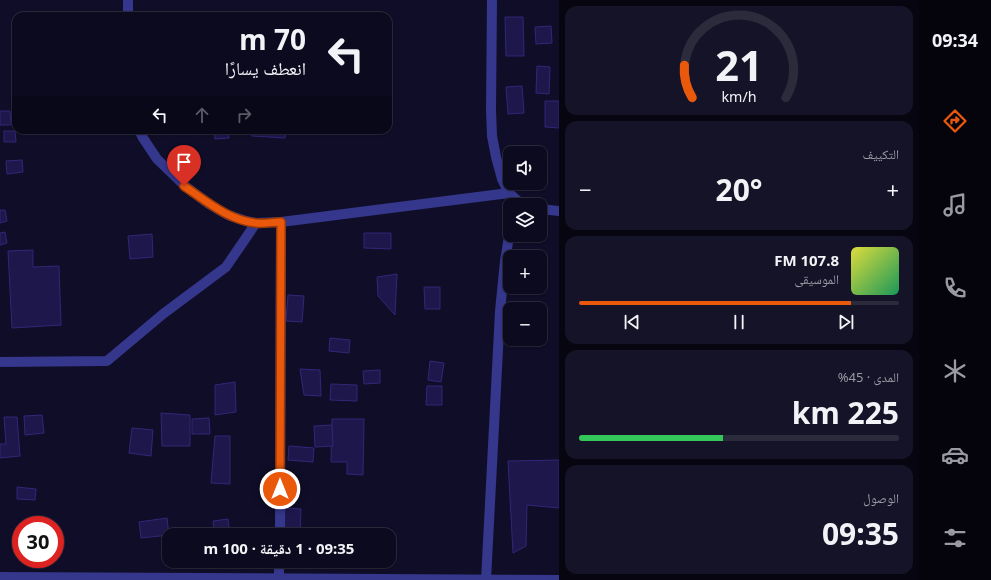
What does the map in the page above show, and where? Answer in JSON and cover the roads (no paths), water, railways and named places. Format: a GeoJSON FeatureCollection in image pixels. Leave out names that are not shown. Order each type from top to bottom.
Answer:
{"type":"FeatureCollection","features":[{"type":"Feature","properties":{"kind":"street"},"geometry":{"type":"LineString","coordinates":[[128,0],[128,12]]}},
{"type":"Feature","properties":{"kind":"street"},"geometry":{"type":"LineString","coordinates":[[492,0],[490,110],[492,136],[502,179],[509,193],[514,198]]}},
{"type":"Feature","properties":{"kind":"street"},"geometry":{"type":"LineString","coordinates":[[140,134],[157,159],[184,186],[209,204],[228,215],[256,223],[281,222],[509,193]]}},
{"type":"Feature","properties":{"kind":"street"},"geometry":{"type":"LineString","coordinates":[[547,209],[559,211]]}},
{"type":"Feature","properties":{"kind":"street"},"geometry":{"type":"LineString","coordinates":[[280,528],[281,222]]}},
{"type":"Feature","properties":{"kind":"street"},"geometry":{"type":"LineString","coordinates":[[0,362],[107,361],[163,314],[226,267],[256,223]]}},
{"type":"Feature","properties":{"kind":"street"},"geometry":{"type":"LineString","coordinates":[[486,580],[500,311],[508,242]]}},
{"type":"Feature","properties":{"kind":"street"},"geometry":{"type":"LineString","coordinates":[[279,579],[280,568]]}},
{"type":"Feature","properties":{"kind":"street"},"geometry":{"type":"LineString","coordinates":[[0,577],[559,580]]}}]}
